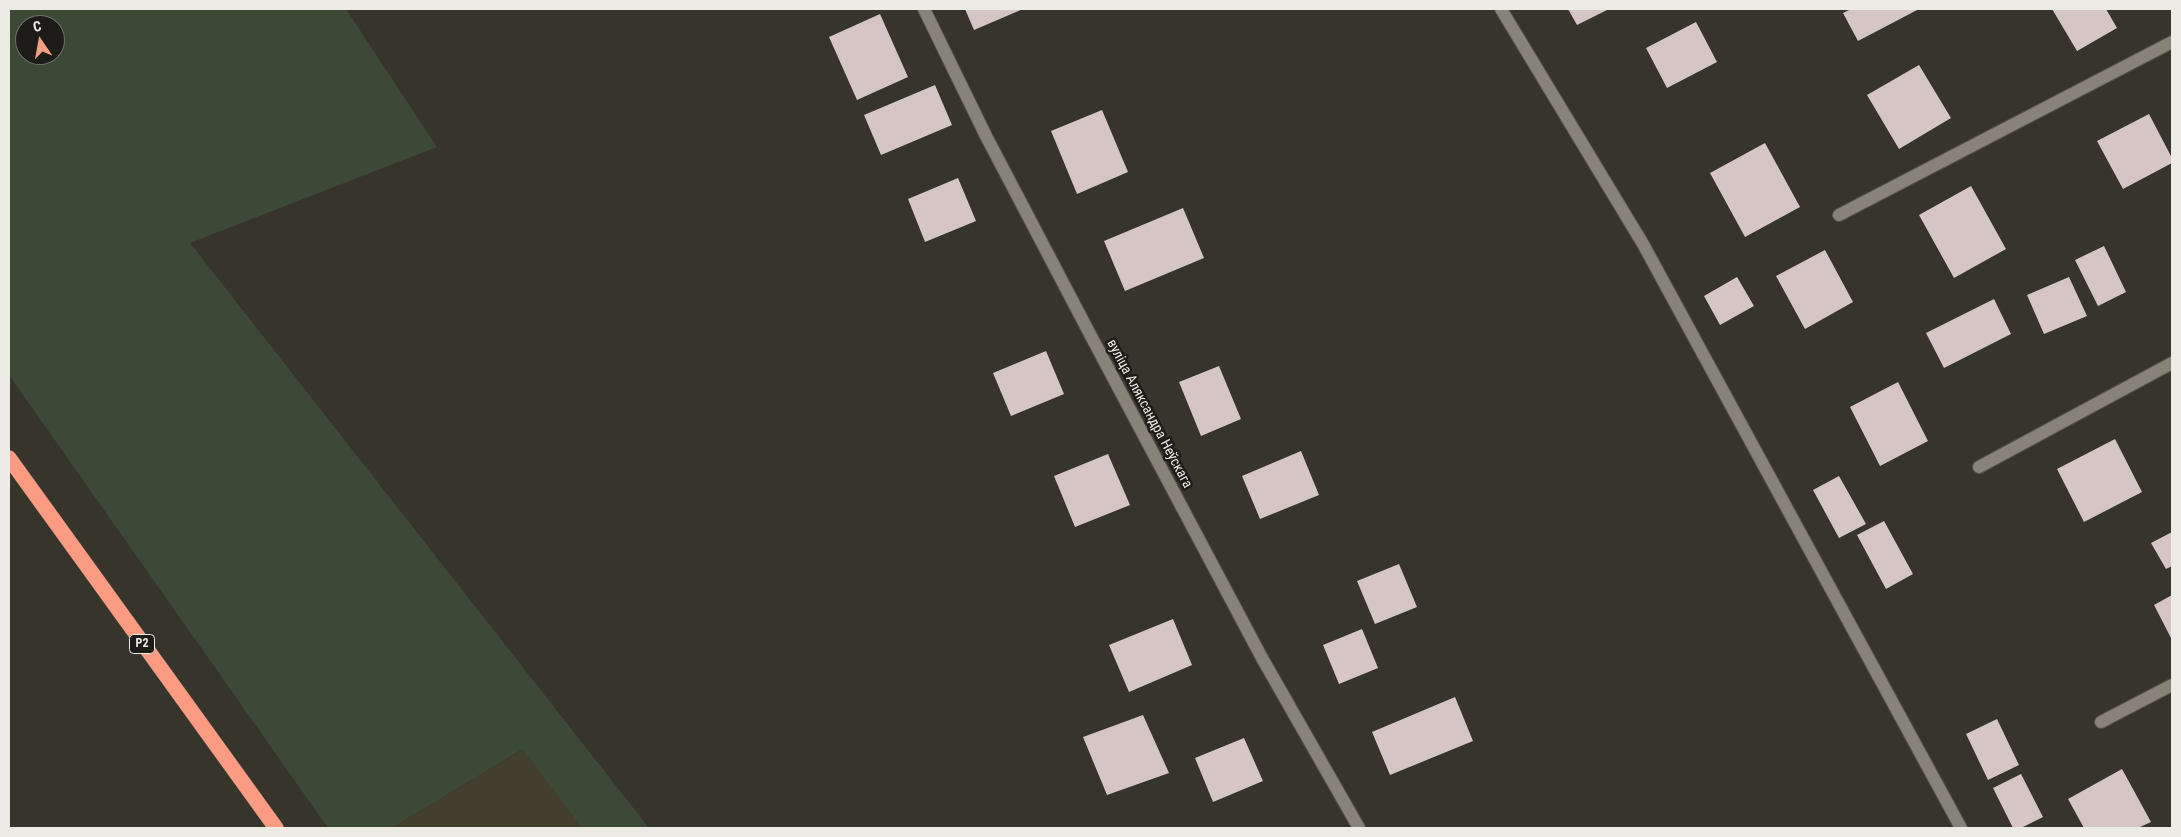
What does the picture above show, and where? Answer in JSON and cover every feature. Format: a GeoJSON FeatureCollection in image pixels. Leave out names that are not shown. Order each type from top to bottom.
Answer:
{"type":"FeatureCollection","features":[{"type":"Feature","properties":{"kind":"highway","name":"Р2"},"geometry":{"type":"LineString","coordinates":[[9,458],[276,828]]}},
{"type":"Feature","properties":{"kind":"street","name":"вуліца Аляксандра Неўскага"},"geometry":{"type":"LineString","coordinates":[[924,9],[986,136],[1101,356],[1262,658],[1359,828]]}},
{"type":"Feature","properties":{"kind":"street"},"geometry":{"type":"LineString","coordinates":[[1501,9],[1643,244],[1961,828]]}},
{"type":"Feature","properties":{"kind":"street"},"geometry":{"type":"LineString","coordinates":[[1839,215],[2172,42]]}},
{"type":"Feature","properties":{"kind":"street"},"geometry":{"type":"LineString","coordinates":[[1979,467],[2172,363]]}},
{"type":"Feature","properties":{"kind":"street"},"geometry":{"type":"LineString","coordinates":[[2102,722],[2172,685]]}},
{"type":"Feature","properties":{"kind":"shaded area"},"geometry":{"type":"Polygon","coordinates":[[[524,749],[582,828],[392,828],[524,749]]]}},
{"type":"Feature","properties":{"kind":"green space"},"geometry":{"type":"Polygon","coordinates":[[[9,9],[346,9],[437,147],[190,243],[649,828],[582,828],[523,749],[392,828],[328,828],[9,375],[9,9]]]}},
{"type":"Feature","properties":{"kind":"building"},"geometry":{"type":"Polygon","coordinates":[[[965,9],[1023,9],[974,30],[965,9]]]}},
{"type":"Feature","properties":{"kind":"building"},"geometry":{"type":"Polygon","coordinates":[[[1568,9],[1609,9],[1577,25],[1568,9]]]}},
{"type":"Feature","properties":{"kind":"building"},"geometry":{"type":"Polygon","coordinates":[[[1851,9],[1919,9],[1858,41],[1843,13],[1851,9]]]}},
{"type":"Feature","properties":{"kind":"building"},"geometry":{"type":"Polygon","coordinates":[[[2052,9],[2106,9],[2117,28],[2077,51],[2052,9]]]}},
{"type":"Feature","properties":{"kind":"building"},"geometry":{"type":"Polygon","coordinates":[[[880,14],[908,77],[857,100],[829,37],[880,14]]]}},
{"type":"Feature","properties":{"kind":"building"},"geometry":{"type":"Polygon","coordinates":[[[1696,22],[1717,62],[1667,88],[1646,48],[1696,22]]]}},
{"type":"Feature","properties":{"kind":"building"},"geometry":{"type":"Polygon","coordinates":[[[1919,65],[1951,118],[1899,149],[1867,95],[1919,65]]]}},
{"type":"Feature","properties":{"kind":"building"},"geometry":{"type":"Polygon","coordinates":[[[935,85],[952,125],[881,155],[864,115],[935,85]]]}},
{"type":"Feature","properties":{"kind":"building"},"geometry":{"type":"Polygon","coordinates":[[[1102,110],[1128,172],[1077,194],[1051,131],[1102,110]]]}},
{"type":"Feature","properties":{"kind":"building"},"geometry":{"type":"Polygon","coordinates":[[[2149,114],[2172,158],[2172,163],[2123,189],[2097,141],[2149,114]]]}},
{"type":"Feature","properties":{"kind":"building"},"geometry":{"type":"Polygon","coordinates":[[[1765,143],[1800,207],[1745,237],[1710,173],[1765,143]]]}},
{"type":"Feature","properties":{"kind":"building"},"geometry":{"type":"Polygon","coordinates":[[[958,178],[976,221],[925,242],[908,199],[958,178]]]}},
{"type":"Feature","properties":{"kind":"building"},"geometry":{"type":"Polygon","coordinates":[[[1971,186],[2006,249],[1954,278],[1919,215],[1971,186]]]}},
{"type":"Feature","properties":{"kind":"building"},"geometry":{"type":"Polygon","coordinates":[[[1183,208],[1204,258],[1125,291],[1104,241],[1183,208]]]}},
{"type":"Feature","properties":{"kind":"building"},"geometry":{"type":"Polygon","coordinates":[[[2104,246],[2126,292],[2098,306],[2075,260],[2104,246]]]}},
{"type":"Feature","properties":{"kind":"building"},"geometry":{"type":"Polygon","coordinates":[[[1825,250],[1853,302],[1805,329],[1776,276],[1825,250]]]}},
{"type":"Feature","properties":{"kind":"building"},"geometry":{"type":"Polygon","coordinates":[[[1737,277],[1754,306],[1720,325],[1704,296],[1737,277]]]}},
{"type":"Feature","properties":{"kind":"building"},"geometry":{"type":"Polygon","coordinates":[[[2069,277],[2087,316],[2044,334],[2027,295],[2069,277]]]}},
{"type":"Feature","properties":{"kind":"building"},"geometry":{"type":"Polygon","coordinates":[[[1994,299],[2011,334],[1944,368],[1926,333],[1994,299]]]}},
{"type":"Feature","properties":{"kind":"building"},"geometry":{"type":"Polygon","coordinates":[[[1046,351],[1064,394],[1011,416],[993,373],[1046,351]]]}},
{"type":"Feature","properties":{"kind":"building"},"geometry":{"type":"Polygon","coordinates":[[[1219,366],[1241,419],[1201,436],[1179,382],[1219,366]]]}},
{"type":"Feature","properties":{"kind":"building"},"geometry":{"type":"Polygon","coordinates":[[[1898,382],[1928,441],[1880,466],[1850,407],[1898,382]]]}},
{"type":"Feature","properties":{"kind":"building"},"geometry":{"type":"Polygon","coordinates":[[[2115,439],[2142,492],[2084,522],[2057,469],[2115,439]]]}},
{"type":"Feature","properties":{"kind":"building"},"geometry":{"type":"Polygon","coordinates":[[[1301,451],[1319,495],[1260,519],[1242,476],[1301,451]]]}},
{"type":"Feature","properties":{"kind":"building"},"geometry":{"type":"Polygon","coordinates":[[[1108,454],[1130,505],[1075,527],[1054,476],[1108,454]]]}},
{"type":"Feature","properties":{"kind":"building"},"geometry":{"type":"Polygon","coordinates":[[[1839,476],[1866,524],[1839,538],[1813,490],[1839,476]]]}},
{"type":"Feature","properties":{"kind":"building"},"geometry":{"type":"Polygon","coordinates":[[[1884,521],[1913,574],[1886,589],[1857,535],[1884,521]]]}},
{"type":"Feature","properties":{"kind":"building"},"geometry":{"type":"Polygon","coordinates":[[[2172,532],[2172,566],[2166,569],[2151,543],[2172,532]]]}},
{"type":"Feature","properties":{"kind":"building"},"geometry":{"type":"Polygon","coordinates":[[[1399,564],[1417,607],[1375,624],[1357,581],[1399,564]]]}},
{"type":"Feature","properties":{"kind":"building"},"geometry":{"type":"Polygon","coordinates":[[[2172,595],[2172,640],[2154,605],[2172,595]]]}},
{"type":"Feature","properties":{"kind":"building"},"geometry":{"type":"Polygon","coordinates":[[[1173,619],[1192,665],[1129,692],[1109,645],[1173,619]]]}},
{"type":"Feature","properties":{"kind":"building"},"geometry":{"type":"Polygon","coordinates":[[[1362,629],[1378,668],[1339,684],[1323,645],[1362,629]]]}},
{"type":"Feature","properties":{"kind":"building"},"geometry":{"type":"Polygon","coordinates":[[[1455,697],[1473,741],[1390,775],[1372,732],[1455,697]]]}},
{"type":"Feature","properties":{"kind":"building"},"geometry":{"type":"Polygon","coordinates":[[[1143,715],[1169,773],[1107,795],[1083,737],[1143,715]]]}},
{"type":"Feature","properties":{"kind":"building"},"geometry":{"type":"Polygon","coordinates":[[[1997,719],[2019,765],[1988,780],[1966,734],[1997,719]]]}},
{"type":"Feature","properties":{"kind":"building"},"geometry":{"type":"Polygon","coordinates":[[[1244,738],[1263,781],[1213,802],[1195,758],[1244,738]]]}},
{"type":"Feature","properties":{"kind":"building"},"geometry":{"type":"Polygon","coordinates":[[[2122,769],[2151,822],[2138,828],[2084,828],[2068,799],[2122,769]]]}},
{"type":"Feature","properties":{"kind":"building"},"geometry":{"type":"Polygon","coordinates":[[[2021,774],[2043,817],[2021,828],[2013,828],[1993,788],[2021,774]]]}}]}
